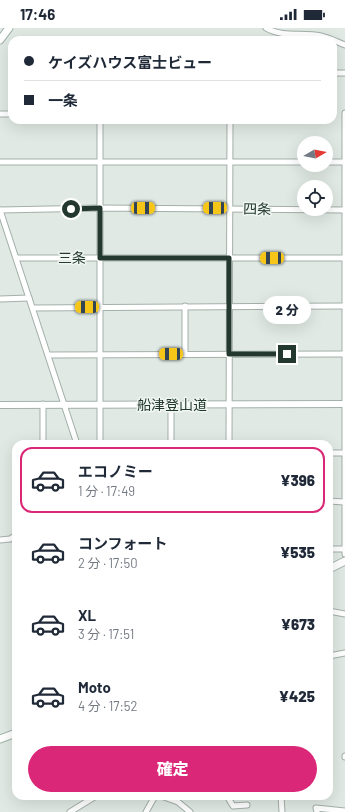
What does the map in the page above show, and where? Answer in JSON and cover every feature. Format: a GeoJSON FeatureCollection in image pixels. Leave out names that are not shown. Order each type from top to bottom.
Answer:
{"type":"FeatureCollection","features":[{"type":"Feature","properties":{"kind":"main road"},"geometry":{"type":"LineString","coordinates":[[0,40],[9,28]]}},
{"type":"Feature","properties":{"kind":"main road"},"geometry":{"type":"LineString","coordinates":[[333,567],[345,561]]}},
{"type":"Feature","properties":{"kind":"main road"},"geometry":{"type":"LineString","coordinates":[[0,739],[12,734]]}},
{"type":"Feature","properties":{"kind":"street"},"geometry":{"type":"LineString","coordinates":[[266,28],[282,35],[301,34],[322,36]]}},
{"type":"Feature","properties":{"kind":"street"},"geometry":{"type":"LineString","coordinates":[[345,113],[345,554]]}},
{"type":"Feature","properties":{"kind":"street"},"geometry":{"type":"LineString","coordinates":[[100,124],[100,440]]}},
{"type":"Feature","properties":{"kind":"street"},"geometry":{"type":"LineString","coordinates":[[229,440],[230,124]]}},
{"type":"Feature","properties":{"kind":"street"},"geometry":{"type":"LineString","coordinates":[[0,162],[297,162]]}},
{"type":"Feature","properties":{"kind":"street"},"geometry":{"type":"LineString","coordinates":[[333,162],[344,162]]}},
{"type":"Feature","properties":{"kind":"street","name":"四条"},"geometry":{"type":"LineString","coordinates":[[0,210],[100,208],[345,210]]}},
{"type":"Feature","properties":{"kind":"street"},"geometry":{"type":"LineString","coordinates":[[0,210],[76,440]]}},
{"type":"Feature","properties":{"kind":"street","name":"三条"},"geometry":{"type":"LineString","coordinates":[[17,258],[344,258]]}},
{"type":"Feature","properties":{"kind":"street"},"geometry":{"type":"LineString","coordinates":[[0,299],[29,298]]}},
{"type":"Feature","properties":{"kind":"street"},"geometry":{"type":"LineString","coordinates":[[185,306],[185,354]]}},
{"type":"Feature","properties":{"kind":"street"},"geometry":{"type":"LineString","coordinates":[[33,308],[344,306]]}},
{"type":"Feature","properties":{"kind":"street"},"geometry":{"type":"LineString","coordinates":[[48,355],[344,354]]}},
{"type":"Feature","properties":{"kind":"street"},"geometry":{"type":"LineString","coordinates":[[43,404],[43,440]]}},
{"type":"Feature","properties":{"kind":"street","name":"船津登山道"},"geometry":{"type":"LineString","coordinates":[[0,405],[345,404]]}},
{"type":"Feature","properties":{"kind":"street"},"geometry":{"type":"LineString","coordinates":[[171,405],[172,440]]}},
{"type":"Feature","properties":{"kind":"street"},"geometry":{"type":"LineString","coordinates":[[333,453],[345,453]]}},
{"type":"Feature","properties":{"kind":"street"},"geometry":{"type":"LineString","coordinates":[[333,503],[344,504]]}},
{"type":"Feature","properties":{"kind":"street"},"geometry":{"type":"LineString","coordinates":[[0,540],[12,538]]}},
{"type":"Feature","properties":{"kind":"street"},"geometry":{"type":"LineString","coordinates":[[333,549],[344,549]]}},
{"type":"Feature","properties":{"kind":"street"},"geometry":{"type":"LineString","coordinates":[[333,612],[345,614]]}},
{"type":"Feature","properties":{"kind":"street"},"geometry":{"type":"LineString","coordinates":[[333,655],[345,653]]}},
{"type":"Feature","properties":{"kind":"street"},"geometry":{"type":"LineString","coordinates":[[70,812],[90,800]]}},
{"type":"Feature","properties":{"kind":"street"},"geometry":{"type":"LineString","coordinates":[[146,812],[153,800]]}},
{"type":"Feature","properties":{"kind":"street"},"geometry":{"type":"LineString","coordinates":[[172,800],[178,802],[190,812]]}},
{"type":"Feature","properties":{"kind":"street"},"geometry":{"type":"LineString","coordinates":[[229,800],[233,806],[247,805]]}},
{"type":"Feature","properties":{"kind":"street"},"geometry":{"type":"LineString","coordinates":[[281,800],[282,812]]}},
{"type":"Feature","properties":{"kind":"street"},"geometry":{"type":"LineString","coordinates":[[317,812],[316,808],[345,811]]}},
{"type":"Feature","properties":{"kind":"route"},"geometry":{"type":"LineString","coordinates":[[71,209],[100,208],[100,258],[229,258],[229,354],[287,354]]}}]}
